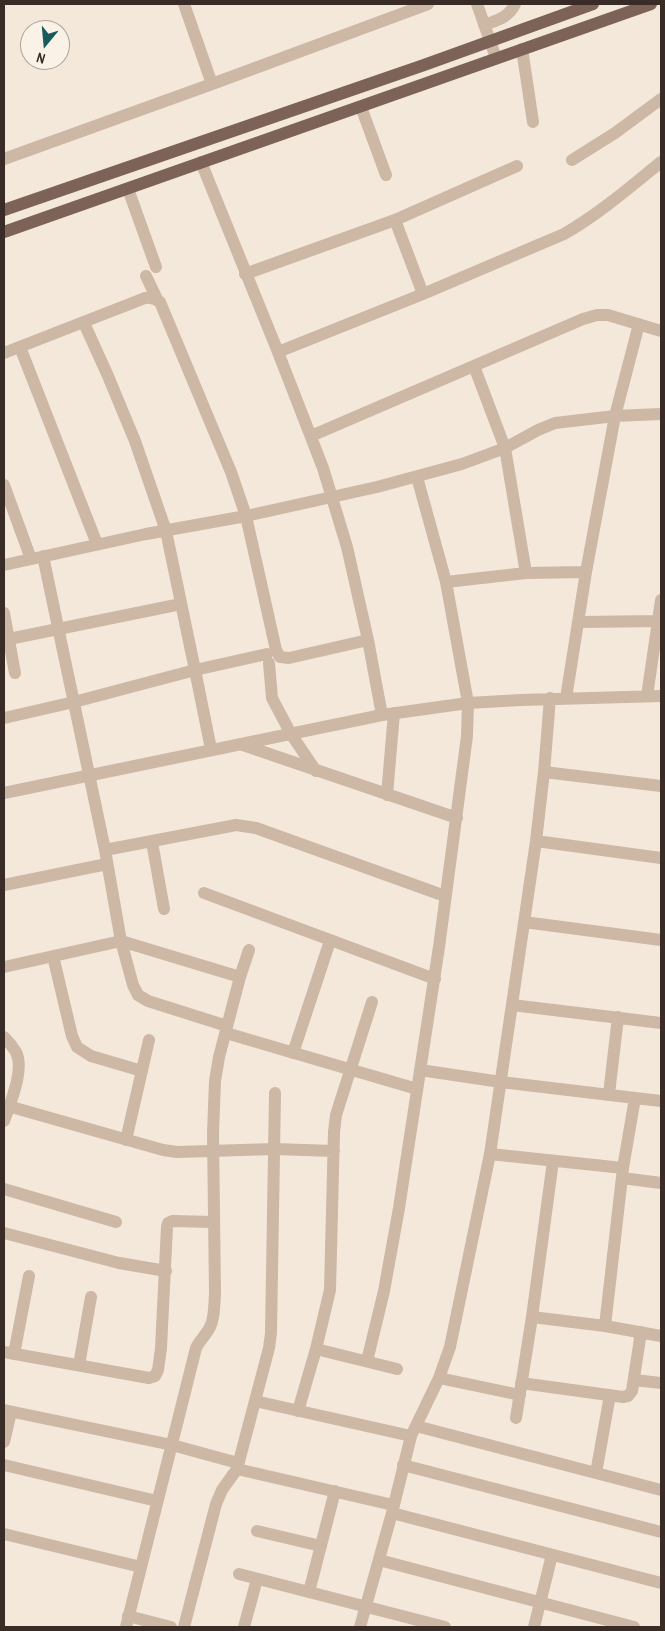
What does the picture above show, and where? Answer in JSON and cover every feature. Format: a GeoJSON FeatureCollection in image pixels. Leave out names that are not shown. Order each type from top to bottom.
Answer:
{"type":"FeatureCollection","features":[{"type":"Feature","properties":{"kind":"main road"},"geometry":{"type":"LineString","coordinates":[[4,210],[415,69],[490,40],[593,4]]}},
{"type":"Feature","properties":{"kind":"main road"},"geometry":{"type":"LineString","coordinates":[[4,232],[651,4]]}},
{"type":"Feature","properties":{"kind":"street"},"geometry":{"type":"LineString","coordinates":[[184,4],[212,84]]}},
{"type":"Feature","properties":{"kind":"street"},"geometry":{"type":"LineString","coordinates":[[4,158],[428,4]]}},
{"type":"Feature","properties":{"kind":"street"},"geometry":{"type":"LineString","coordinates":[[477,4],[496,58]]}},
{"type":"Feature","properties":{"kind":"street"},"geometry":{"type":"LineString","coordinates":[[484,25],[505,17],[516,4]]}},
{"type":"Feature","properties":{"kind":"street"},"geometry":{"type":"LineString","coordinates":[[522,49],[533,122]]}},
{"type":"Feature","properties":{"kind":"street"},"geometry":{"type":"LineString","coordinates":[[572,160],[615,133],[661,99]]}},
{"type":"Feature","properties":{"kind":"street"},"geometry":{"type":"LineString","coordinates":[[361,106],[386,175]]}},
{"type":"Feature","properties":{"kind":"street"},"geometry":{"type":"LineString","coordinates":[[201,162],[311,436],[332,497],[388,714],[386,795]]}},
{"type":"Feature","properties":{"kind":"street"},"geometry":{"type":"LineString","coordinates":[[278,352],[424,294],[564,234],[580,225],[661,162]]}},
{"type":"Feature","properties":{"kind":"street"},"geometry":{"type":"LineString","coordinates":[[246,274],[395,220],[517,166]]}},
{"type":"Feature","properties":{"kind":"street"},"geometry":{"type":"LineString","coordinates":[[128,189],[156,266]]}},
{"type":"Feature","properties":{"kind":"street"},"geometry":{"type":"LineString","coordinates":[[395,220],[424,294]]}},
{"type":"Feature","properties":{"kind":"street"},"geometry":{"type":"LineString","coordinates":[[146,276],[160,302],[231,472],[246,516],[276,650],[280,657],[289,658],[368,640]]}},
{"type":"Feature","properties":{"kind":"street"},"geometry":{"type":"LineString","coordinates":[[4,353],[145,298],[157,299]]}},
{"type":"Feature","properties":{"kind":"street"},"geometry":{"type":"LineString","coordinates":[[311,436],[582,319],[608,314],[661,331]]}},
{"type":"Feature","properties":{"kind":"street"},"geometry":{"type":"LineString","coordinates":[[84,323],[135,442],[166,530],[211,749]]}},
{"type":"Feature","properties":{"kind":"street"},"geometry":{"type":"LineString","coordinates":[[566,698],[586,572],[615,416],[639,324]]}},
{"type":"Feature","properties":{"kind":"street"},"geometry":{"type":"LineString","coordinates":[[20,347],[97,544]]}},
{"type":"Feature","properties":{"kind":"street"},"geometry":{"type":"LineString","coordinates":[[474,366],[505,448],[526,572]]}},
{"type":"Feature","properties":{"kind":"street"},"geometry":{"type":"LineString","coordinates":[[4,565],[166,530],[246,516],[417,477],[462,464],[505,448],[538,430],[566,420],[661,414]]}},
{"type":"Feature","properties":{"kind":"street"},"geometry":{"type":"LineString","coordinates":[[367,1361],[384,1291],[399,1208],[435,978],[457,818],[468,703],[446,582],[417,477]]}},
{"type":"Feature","properties":{"kind":"street"},"geometry":{"type":"LineString","coordinates":[[4,485],[37,558],[58,629],[105,850],[121,941],[133,985],[138,995],[148,1001],[293,1053],[417,1090]]}},
{"type":"Feature","properties":{"kind":"street"},"geometry":{"type":"LineString","coordinates":[[446,582],[526,572],[586,572]]}},
{"type":"Feature","properties":{"kind":"street"},"geometry":{"type":"LineString","coordinates":[[647,696],[660,621],[661,600]]}},
{"type":"Feature","properties":{"kind":"street"},"geometry":{"type":"LineString","coordinates":[[6,640],[181,604]]}},
{"type":"Feature","properties":{"kind":"street"},"geometry":{"type":"LineString","coordinates":[[4,613],[6,640],[16,673]]}},
{"type":"Feature","properties":{"kind":"street"},"geometry":{"type":"LineString","coordinates":[[578,622],[660,621]]}},
{"type":"Feature","properties":{"kind":"street"},"geometry":{"type":"LineString","coordinates":[[4,718],[74,702],[195,670],[268,659],[272,698],[291,734],[316,771]]}},
{"type":"Feature","properties":{"kind":"street"},"geometry":{"type":"LineString","coordinates":[[4,792],[388,714],[468,703],[550,698],[661,696]]}},
{"type":"Feature","properties":{"kind":"street"},"geometry":{"type":"LineString","coordinates":[[360,1627],[393,1509],[403,1465],[414,1431],[439,1378],[450,1347],[490,1154],[536,841],[550,698]]}},
{"type":"Feature","properties":{"kind":"street"},"geometry":{"type":"LineString","coordinates":[[240,744],[457,818]]}},
{"type":"Feature","properties":{"kind":"street"},"geometry":{"type":"LineString","coordinates":[[544,772],[661,786]]}},
{"type":"Feature","properties":{"kind":"street"},"geometry":{"type":"LineString","coordinates":[[105,850],[236,826],[256,828],[445,896]]}},
{"type":"Feature","properties":{"kind":"street"},"geometry":{"type":"LineString","coordinates":[[536,841],[661,858]]}},
{"type":"Feature","properties":{"kind":"street"},"geometry":{"type":"LineString","coordinates":[[152,842],[164,908]]}},
{"type":"Feature","properties":{"kind":"street"},"geometry":{"type":"LineString","coordinates":[[4,885],[107,864]]}},
{"type":"Feature","properties":{"kind":"street"},"geometry":{"type":"LineString","coordinates":[[204,893],[330,941],[435,978]]}},
{"type":"Feature","properties":{"kind":"street"},"geometry":{"type":"LineString","coordinates":[[524,922],[661,940]]}},
{"type":"Feature","properties":{"kind":"street"},"geometry":{"type":"LineString","coordinates":[[4,967],[121,941],[240,977]]}},
{"type":"Feature","properties":{"kind":"street"},"geometry":{"type":"LineString","coordinates":[[293,1053],[330,941]]}},
{"type":"Feature","properties":{"kind":"street"},"geometry":{"type":"LineString","coordinates":[[171,1627],[127,1622],[196,1348],[212,1321],[214,1294],[213,1150],[216,1081],[219,1057],[226,1029],[249,950]]}},
{"type":"Feature","properties":{"kind":"street"},"geometry":{"type":"LineString","coordinates":[[52,956],[72,1036],[77,1047],[91,1056],[142,1071]]}},
{"type":"Feature","properties":{"kind":"street"},"geometry":{"type":"LineString","coordinates":[[298,1411],[316,1349],[330,1290],[336,1115],[372,1002]]}},
{"type":"Feature","properties":{"kind":"street"},"geometry":{"type":"LineString","coordinates":[[512,1005],[661,1023]]}},
{"type":"Feature","properties":{"kind":"street"},"geometry":{"type":"LineString","coordinates":[[609,1094],[618,1017]]}},
{"type":"Feature","properties":{"kind":"street"},"geometry":{"type":"LineString","coordinates":[[4,1036],[16,1052],[19,1067],[4,1121]]}},
{"type":"Feature","properties":{"kind":"street"},"geometry":{"type":"LineString","coordinates":[[126,1140],[149,1040]]}},
{"type":"Feature","properties":{"kind":"street"},"geometry":{"type":"LineString","coordinates":[[420,1070],[501,1082],[661,1101]]}},
{"type":"Feature","properties":{"kind":"street"},"geometry":{"type":"LineString","coordinates":[[184,1627],[216,1504],[222,1490],[237,1466],[271,1333],[275,1094]]}},
{"type":"Feature","properties":{"kind":"street"},"geometry":{"type":"LineString","coordinates":[[605,1326],[622,1173],[635,1098]]}},
{"type":"Feature","properties":{"kind":"street"},"geometry":{"type":"LineString","coordinates":[[8,1106],[162,1150],[177,1152],[274,1149],[334,1151]]}},
{"type":"Feature","properties":{"kind":"street"},"geometry":{"type":"LineString","coordinates":[[490,1154],[553,1161],[622,1173],[661,1183]]}},
{"type":"Feature","properties":{"kind":"street"},"geometry":{"type":"LineString","coordinates":[[516,1418],[553,1161]]}},
{"type":"Feature","properties":{"kind":"street"},"geometry":{"type":"LineString","coordinates":[[4,1189],[116,1222]]}},
{"type":"Feature","properties":{"kind":"street"},"geometry":{"type":"LineString","coordinates":[[29,1276],[9,1353],[149,1378],[155,1376],[158,1370],[161,1348],[168,1223],[172,1221],[214,1222]]}},
{"type":"Feature","properties":{"kind":"street"},"geometry":{"type":"LineString","coordinates":[[4,1233],[119,1263],[166,1271]]}},
{"type":"Feature","properties":{"kind":"street"},"geometry":{"type":"LineString","coordinates":[[79,1365],[92,1297]]}},
{"type":"Feature","properties":{"kind":"street"},"geometry":{"type":"LineString","coordinates":[[532,1317],[605,1326],[661,1336]]}},
{"type":"Feature","properties":{"kind":"street"},"geometry":{"type":"LineString","coordinates":[[439,1378],[520,1389],[628,1396],[632,1390],[641,1332]]}},
{"type":"Feature","properties":{"kind":"street"},"geometry":{"type":"LineString","coordinates":[[316,1349],[397,1369]]}},
{"type":"Feature","properties":{"kind":"street"},"geometry":{"type":"LineString","coordinates":[[634,1380],[661,1383]]}},
{"type":"Feature","properties":{"kind":"street"},"geometry":{"type":"LineString","coordinates":[[596,1473],[610,1395]]}},
{"type":"Feature","properties":{"kind":"street"},"geometry":{"type":"LineString","coordinates":[[255,1401],[298,1411],[414,1431],[660,1486]]}},
{"type":"Feature","properties":{"kind":"street"},"geometry":{"type":"LineString","coordinates":[[4,1442],[8,1411],[172,1445],[237,1466],[335,1491],[552,1556],[661,1583]]}},
{"type":"Feature","properties":{"kind":"street"},"geometry":{"type":"LineString","coordinates":[[4,1465],[157,1500]]}},
{"type":"Feature","properties":{"kind":"street"},"geometry":{"type":"LineString","coordinates":[[403,1465],[661,1532]]}},
{"type":"Feature","properties":{"kind":"street"},"geometry":{"type":"LineString","coordinates":[[309,1592],[335,1491]]}},
{"type":"Feature","properties":{"kind":"street"},"geometry":{"type":"LineString","coordinates":[[257,1531],[321,1546]]}},
{"type":"Feature","properties":{"kind":"street"},"geometry":{"type":"LineString","coordinates":[[4,1534],[140,1567]]}},
{"type":"Feature","properties":{"kind":"street"},"geometry":{"type":"LineString","coordinates":[[534,1627],[552,1556]]}},
{"type":"Feature","properties":{"kind":"street"},"geometry":{"type":"LineString","coordinates":[[379,1560],[634,1627]]}},
{"type":"Feature","properties":{"kind":"street"},"geometry":{"type":"LineString","coordinates":[[239,1574],[445,1627]]}},
{"type":"Feature","properties":{"kind":"street"},"geometry":{"type":"LineString","coordinates":[[244,1627],[257,1578]]}}]}
